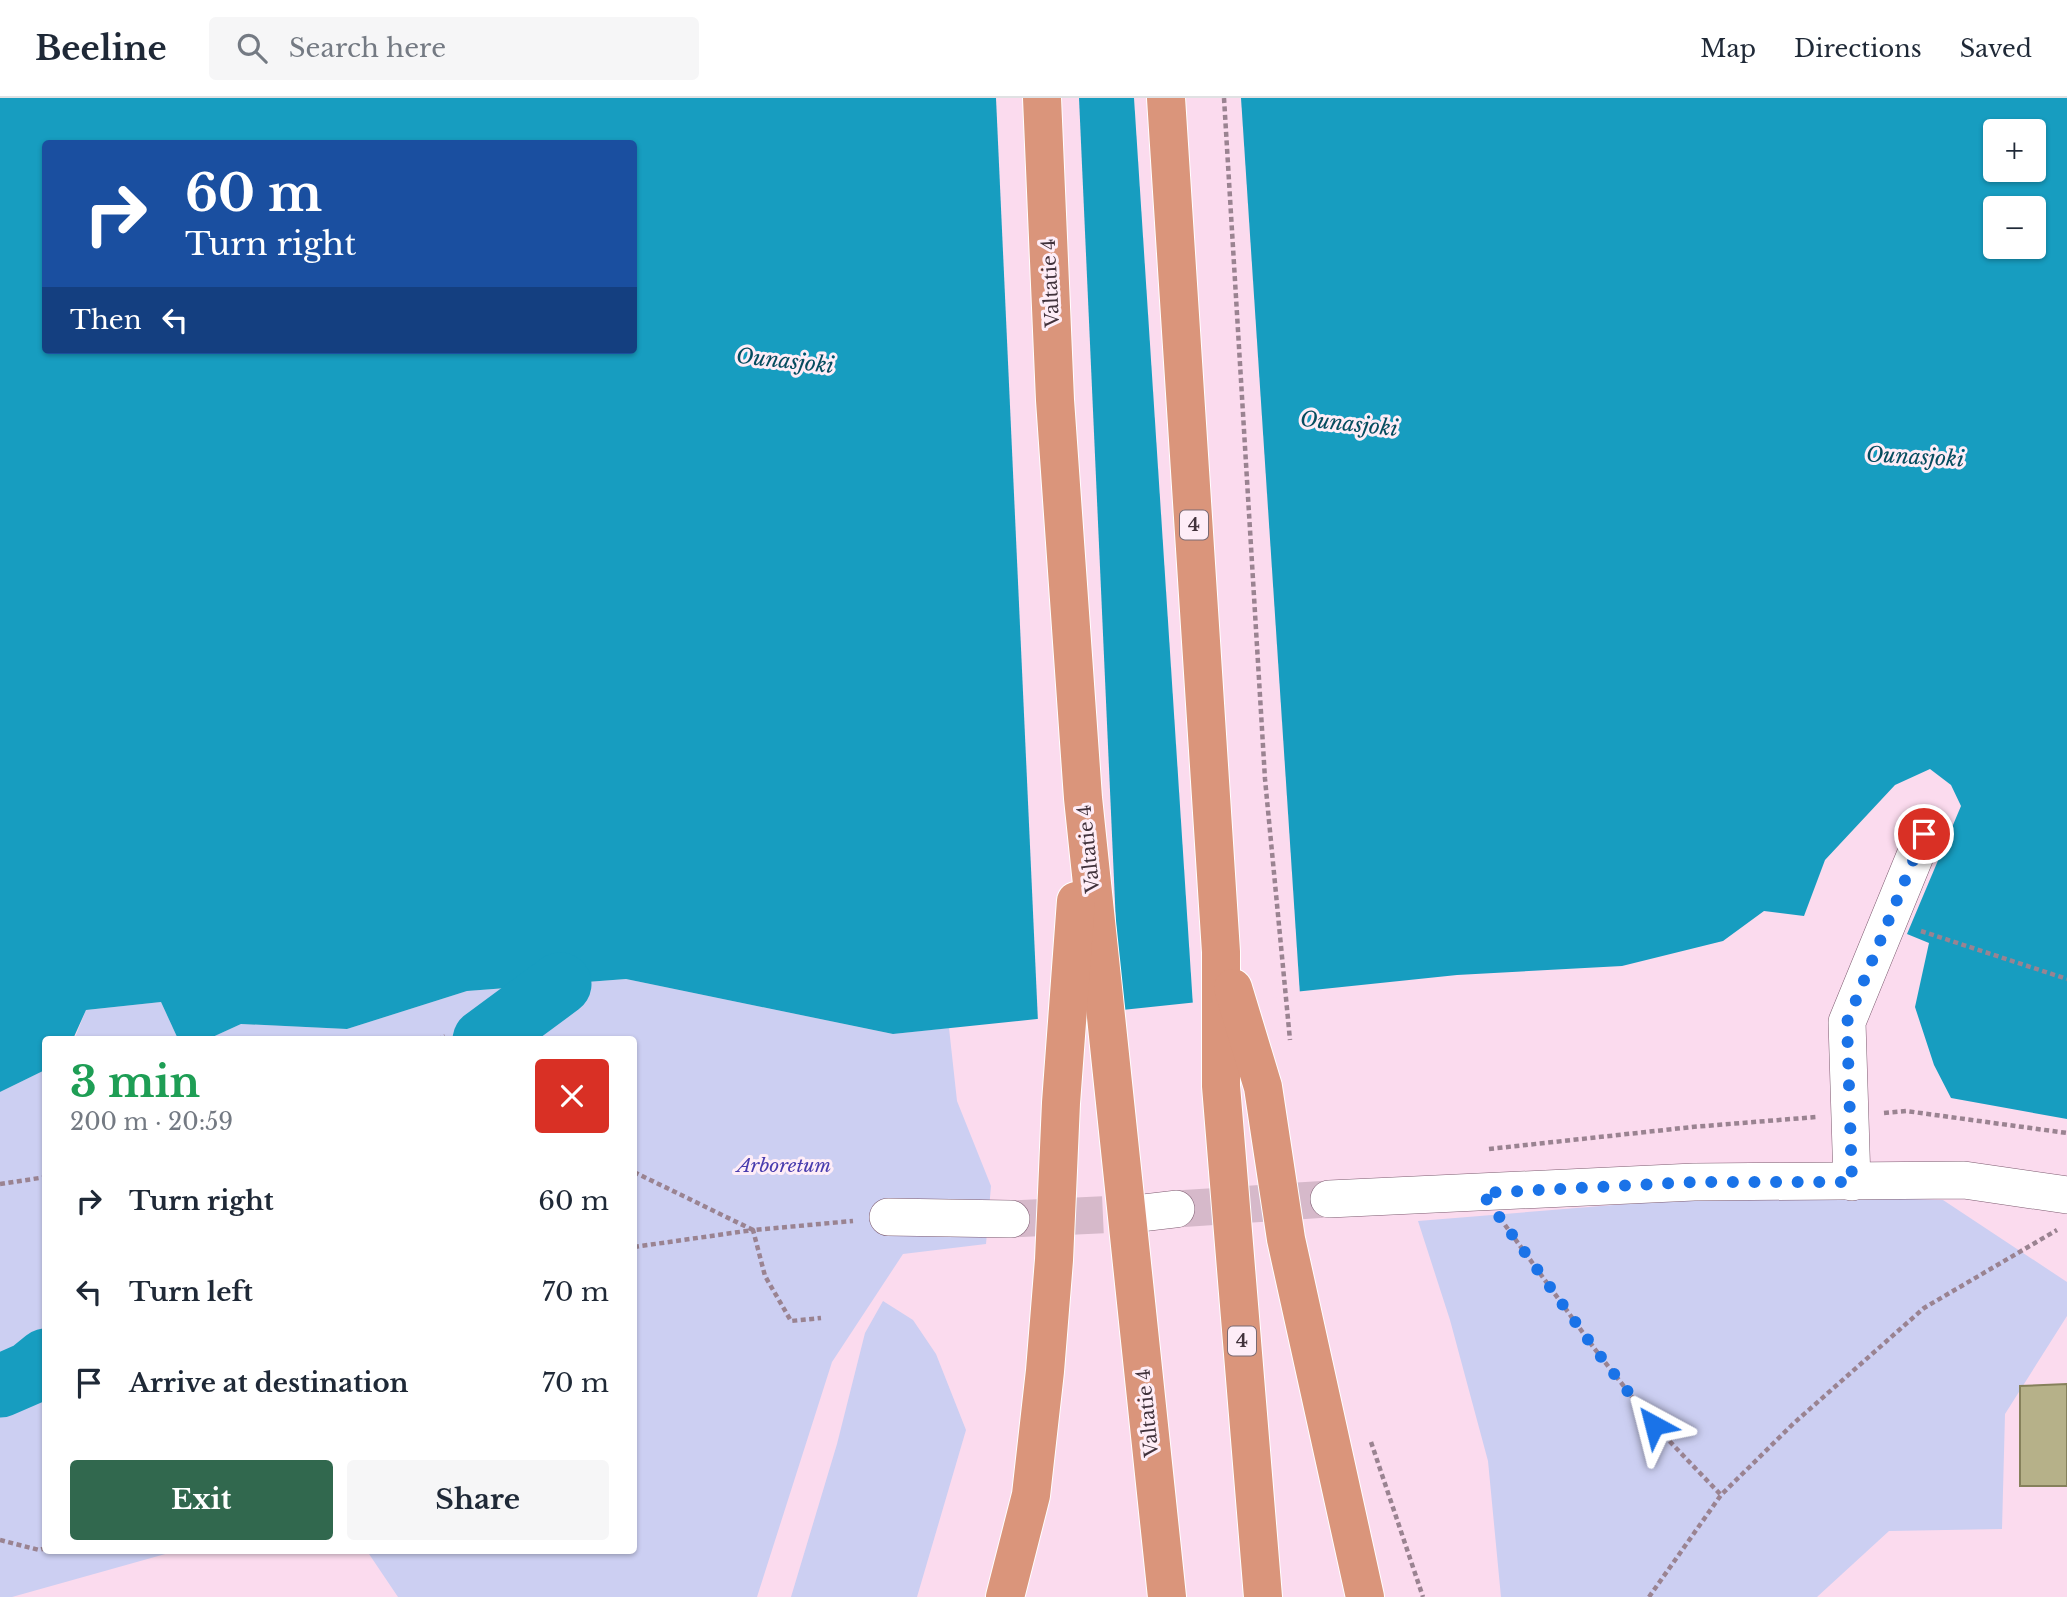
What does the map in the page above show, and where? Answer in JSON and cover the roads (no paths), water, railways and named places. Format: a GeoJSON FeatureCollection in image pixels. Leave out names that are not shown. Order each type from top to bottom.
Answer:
{"type":"FeatureCollection","features":[{"type":"Feature","properties":{"kind":"highway","name":"Valtatie 4"},"geometry":{"type":"LineString","coordinates":[[1042,98],[1055,400],[1083,798],[1167,1597]]}},
{"type":"Feature","properties":{"kind":"highway","name":"4"},"geometry":{"type":"LineString","coordinates":[[1166,98],[1221,952],[1221,1086],[1263,1597]]}},
{"type":"Feature","properties":{"kind":"highway"},"geometry":{"type":"LineString","coordinates":[[1005,1597],[1031,1495],[1045,1371],[1083,798]]}},
{"type":"Feature","properties":{"kind":"highway"},"geometry":{"type":"LineString","coordinates":[[1221,952],[1263,1087],[1286,1239],[1365,1597]]}},
{"type":"Feature","properties":{"kind":"street"},"geometry":{"type":"LineString","coordinates":[[1852,1182],[1847,1022],[1924,834]]}},
{"type":"Feature","properties":{"kind":"street"},"geometry":{"type":"LineString","coordinates":[[1329,1199],[1694,1182],[1964,1180],[2067,1195]]}},
{"type":"Feature","properties":{"kind":"street"},"geometry":{"type":"LineString","coordinates":[[888,1217],[1011,1219]]}},
{"type":"Feature","properties":{"kind":"water","name":"Ounasjoki"},"geometry":{"type":"Polygon","coordinates":[[[0,98],[2067,98],[2067,1119],[1951,1098],[1934,1065],[1915,1007],[1929,943],[1907,934],[1961,806],[1951,785],[1930,769],[1895,785],[1825,860],[1804,916],[1764,911],[1723,941],[1622,966],[1457,975],[893,1034],[626,979],[467,991],[347,1029],[241,1024],[215,1036],[177,1036],[161,1002],[86,1010],[74,1036],[42,1036],[42,1071],[0,1092],[0,98]]]}},
{"type":"Feature","properties":{"kind":"waterway"},"geometry":{"type":"LineString","coordinates":[[489,1036],[560,984]]}},
{"type":"Feature","properties":{"kind":"waterway"},"geometry":{"type":"LineString","coordinates":[[0,1386],[30,1373],[42,1363]]}},
{"type":"Feature","properties":{"kind":"tunnel"},"geometry":{"type":"LineString","coordinates":[[1176,1209],[1329,1199]]}},
{"type":"Feature","properties":{"kind":"tunnel"},"geometry":{"type":"LineString","coordinates":[[1011,1219],[1142,1213]]}},
{"type":"Feature","properties":{"kind":"park label","name":"Arboretum"},"geometry":{"type":"Point","coordinates":[784,1165]}}]}
